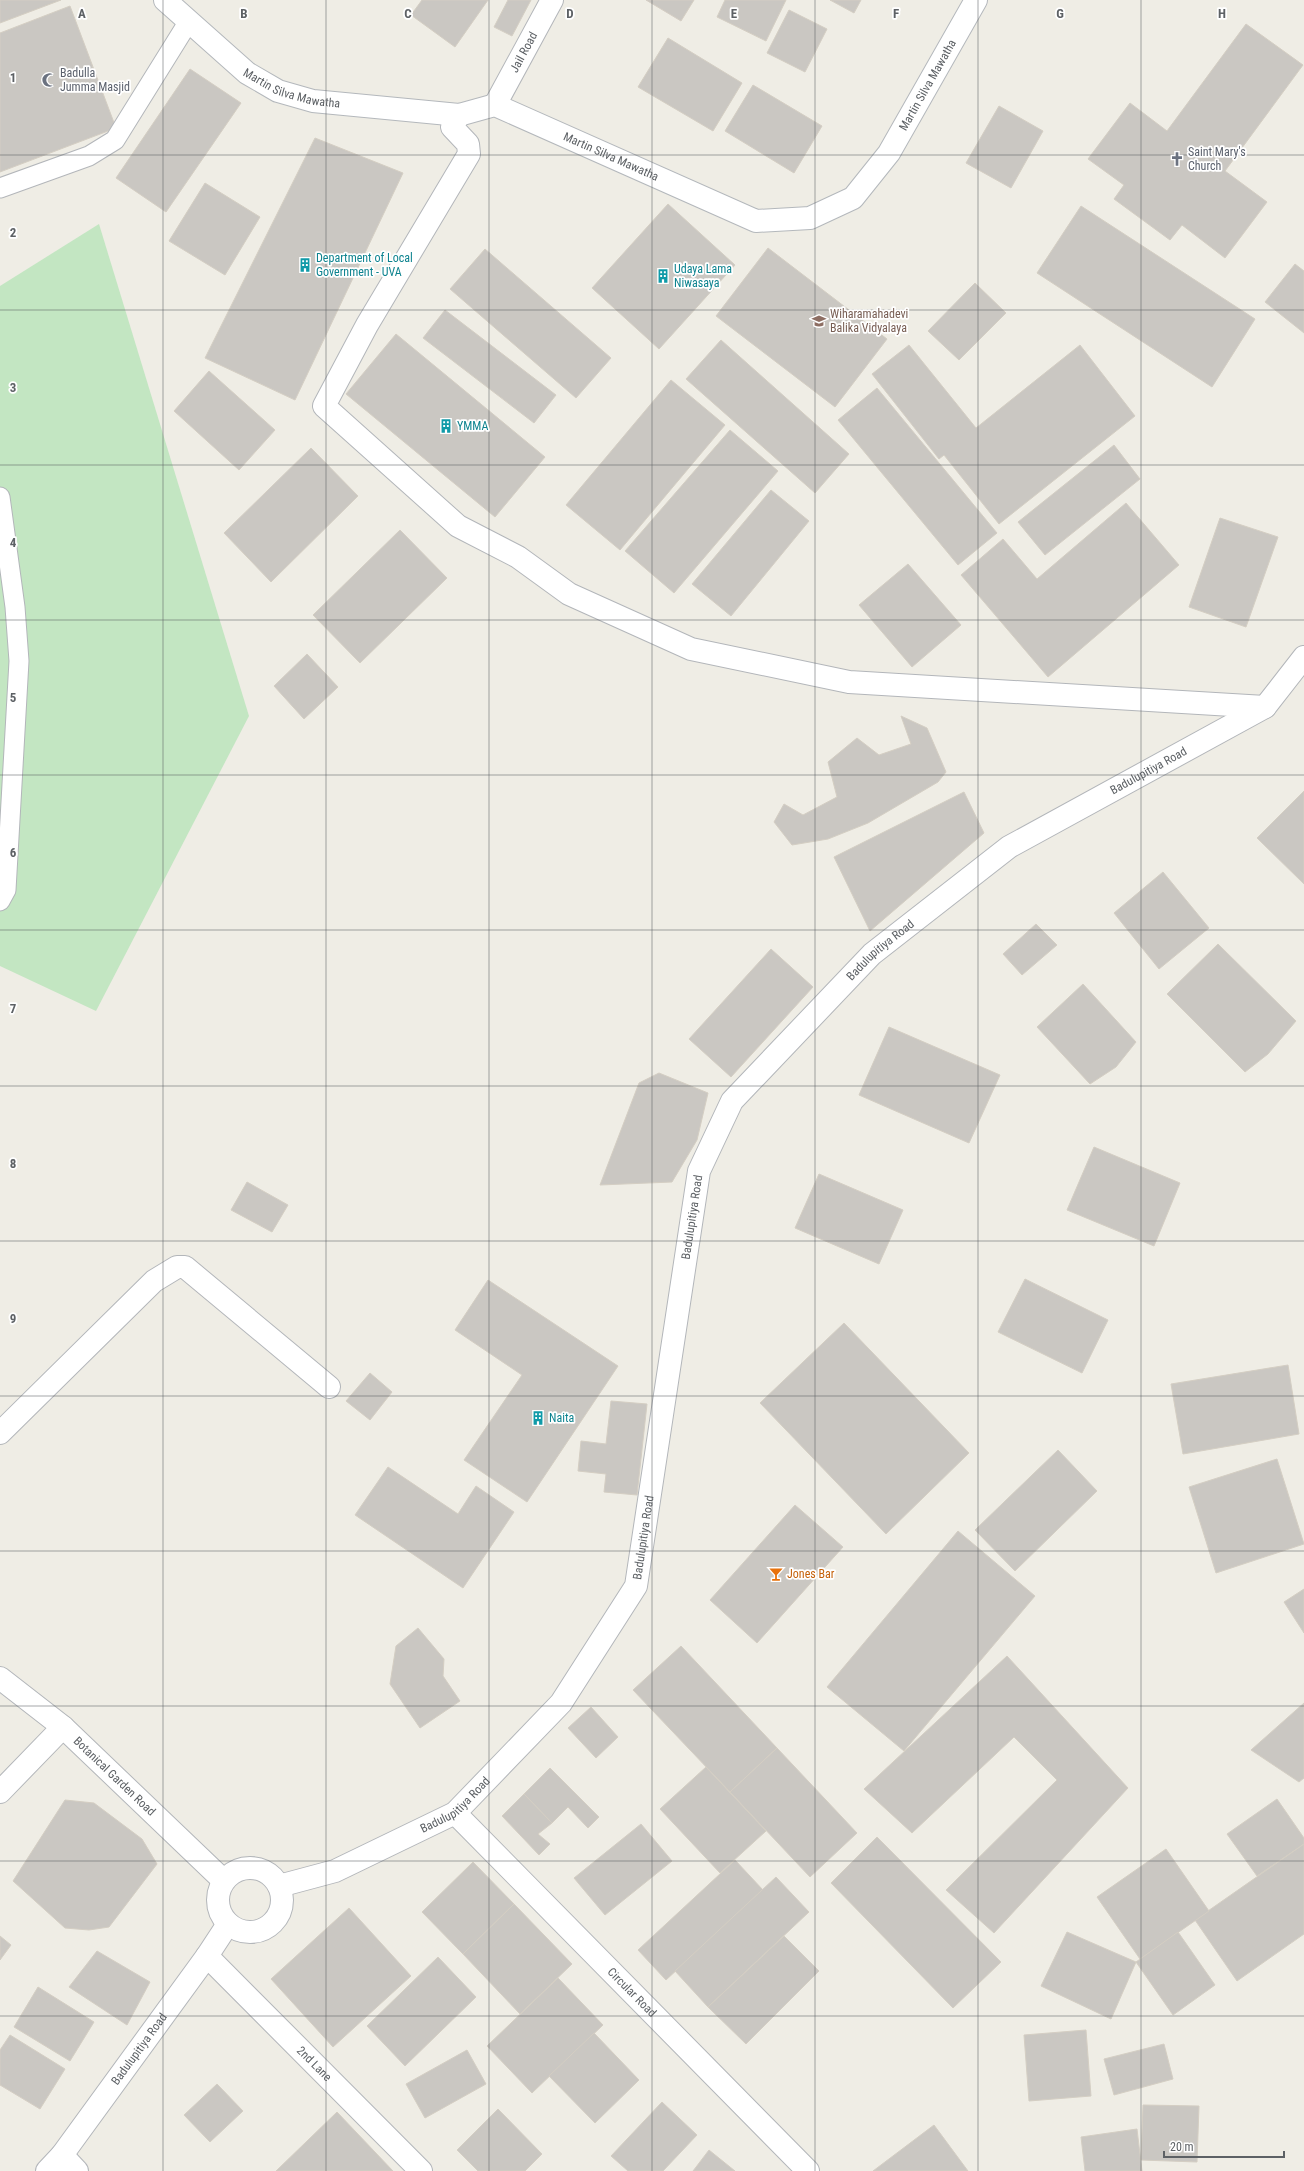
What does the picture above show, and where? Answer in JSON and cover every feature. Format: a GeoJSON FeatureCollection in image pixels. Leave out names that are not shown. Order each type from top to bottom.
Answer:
{"type":"FeatureCollection","features":[{"type":"Feature","properties":{"kind":"street","name":"Martin Silva Mawatha"},"geometry":{"type":"LineString","coordinates":[[165,0],[247,73],[278,91],[312,101],[459,115],[495,105],[756,221],[810,218],[853,198],[889,153],[976,0]]}},
{"type":"Feature","properties":{"kind":"street","name":"Jail Road"},"geometry":{"type":"LineString","coordinates":[[495,105],[552,0]]}},
{"type":"Feature","properties":{"kind":"street"},"geometry":{"type":"LineString","coordinates":[[459,115],[452,127],[468,144],[469,154],[371,318],[324,403],[327,410],[458,526],[518,557],[569,594],[691,649],[849,682],[1265,707]]}},
{"type":"Feature","properties":{"kind":"street","name":"Badulupitiya Road"},"geometry":{"type":"LineString","coordinates":[[279,1886],[335,1871],[455,1813],[561,1703],[636,1586],[699,1171],[732,1101],[872,954],[1009,847],[1265,707],[1304,658]]}},
{"type":"Feature","properties":{"kind":"street"},"geometry":{"type":"LineString","coordinates":[[0,1434],[154,1281],[177,1267],[185,1267],[329,1387]]}},
{"type":"Feature","properties":{"kind":"street","name":"Botanical Garden Road"},"geometry":{"type":"LineString","coordinates":[[0,1678],[63,1727],[224,1881]]}},
{"type":"Feature","properties":{"kind":"street"},"geometry":{"type":"LineString","coordinates":[[0,1792],[63,1727]]}},
{"type":"Feature","properties":{"kind":"street","name":"Circular Road"},"geometry":{"type":"LineString","coordinates":[[455,1813],[808,2171]]}},
{"type":"Feature","properties":{"kind":"street"},"geometry":{"type":"LineString","coordinates":[[252,1868],[263,1870],[272,1877],[279,1886],[282,1896],[281,1907],[277,1918],[269,1926],[259,1931],[248,1933],[237,1930],[228,1924],[218,1908],[219,1890],[224,1881],[232,1873],[252,1868]]}},
{"type":"Feature","properties":{"kind":"street","name":"Badulupitiya Road"},"geometry":{"type":"LineString","coordinates":[[47,2171],[62,2155],[207,1956],[228,1924]]}},
{"type":"Feature","properties":{"kind":"street","name":"2nd Lane"},"geometry":{"type":"LineString","coordinates":[[207,1956],[422,2171]]}},
{"type":"Feature","properties":{"kind":"street"},"geometry":{"type":"LineString","coordinates":[[62,2155],[77,2171]]}},
{"type":"Feature","properties":{"kind":"lane"},"geometry":{"type":"LineString","coordinates":[[0,188],[89,156],[115,140],[189,21]]}},
{"type":"Feature","properties":{"kind":"lane"},"geometry":{"type":"LineString","coordinates":[[0,497],[15,607],[19,661],[6,890],[0,901]]}},
{"type":"Feature","properties":{"kind":"green space"},"geometry":{"type":"Polygon","coordinates":[[[99,224],[249,716],[96,1011],[0,966],[0,286],[99,224]]]}},
{"type":"Feature","properties":{"kind":"building"},"geometry":{"type":"Polygon","coordinates":[[[0,0],[61,0],[0,23],[0,0]]]}},
{"type":"Feature","properties":{"kind":"building"},"geometry":{"type":"Polygon","coordinates":[[[422,0],[488,0],[455,47],[411,15],[422,0]]]}},
{"type":"Feature","properties":{"kind":"building"},"geometry":{"type":"Polygon","coordinates":[[[508,0],[531,0],[512,36],[494,27],[508,0]]]}},
{"type":"Feature","properties":{"kind":"building"},"geometry":{"type":"Polygon","coordinates":[[[646,0],[694,0],[681,21],[646,0]]]}},
{"type":"Feature","properties":{"kind":"building"},"geometry":{"type":"Polygon","coordinates":[[[725,0],[786,0],[766,41],[717,17],[725,0]]]}},
{"type":"Feature","properties":{"kind":"building"},"geometry":{"type":"Polygon","coordinates":[[[830,0],[861,0],[854,13],[830,0]]]}},
{"type":"Feature","properties":{"kind":"building","name":"Badulla Jumma Masjid"},"geometry":{"type":"Polygon","coordinates":[[[70,6],[116,128],[0,172],[0,33],[70,6]]]}},
{"type":"Feature","properties":{"kind":"building"},"geometry":{"type":"Polygon","coordinates":[[[789,10],[827,29],[805,72],[767,53],[789,10]]]}},
{"type":"Feature","properties":{"kind":"building"},"geometry":{"type":"Polygon","coordinates":[[[1246,24],[1303,65],[1225,171],[1267,202],[1225,258],[1182,225],[1170,240],[1114,199],[1124,185],[1088,159],[1130,103],[1167,131],[1246,24]]]}},
{"type":"Feature","properties":{"kind":"building"},"geometry":{"type":"Polygon","coordinates":[[[668,38],[742,83],[713,131],[638,87],[668,38]]]}},
{"type":"Feature","properties":{"kind":"building"},"geometry":{"type":"Polygon","coordinates":[[[190,69],[241,103],[166,212],[116,178],[190,69]]]}},
{"type":"Feature","properties":{"kind":"building"},"geometry":{"type":"Polygon","coordinates":[[[753,85],[822,126],[794,173],[725,131],[753,85]]]}},
{"type":"Feature","properties":{"kind":"building"},"geometry":{"type":"Polygon","coordinates":[[[999,106],[1043,131],[1011,188],[966,163],[999,106]]]}},
{"type":"Feature","properties":{"kind":"building","name":"Department of Local Government - UVA"},"geometry":{"type":"Polygon","coordinates":[[[315,138],[403,173],[295,400],[205,358],[315,138]]]}},
{"type":"Feature","properties":{"kind":"building"},"geometry":{"type":"Polygon","coordinates":[[[205,183],[260,217],[225,275],[169,241],[205,183]]]}},
{"type":"Feature","properties":{"kind":"building","name":"Udaya Lama Niwasaya"},"geometry":{"type":"Polygon","coordinates":[[[668,204],[735,265],[659,349],[592,288],[668,204]]]}},
{"type":"Feature","properties":{"kind":"building"},"geometry":{"type":"Polygon","coordinates":[[[1081,206],[1255,319],[1212,387],[1037,273],[1081,206]]]}},
{"type":"Feature","properties":{"kind":"building"},"geometry":{"type":"Polygon","coordinates":[[[768,248],[887,339],[835,407],[716,316],[768,248]]]}},
{"type":"Feature","properties":{"kind":"building"},"geometry":{"type":"Polygon","coordinates":[[[485,249],[611,358],[576,398],[450,289],[485,249]]]}},
{"type":"Feature","properties":{"kind":"building"},"geometry":{"type":"Polygon","coordinates":[[[1295,264],[1304,271],[1304,333],[1265,302],[1295,264]]]}},
{"type":"Feature","properties":{"kind":"building"},"geometry":{"type":"Polygon","coordinates":[[[975,283],[1006,313],[959,360],[928,331],[975,283]]]}},
{"type":"Feature","properties":{"kind":"building"},"geometry":{"type":"Polygon","coordinates":[[[445,310],[556,395],[534,423],[423,338],[445,310]]]}},
{"type":"Feature","properties":{"kind":"building","name":"YMMA"},"geometry":{"type":"Polygon","coordinates":[[[396,334],[545,457],[495,517],[346,394],[396,334]]]}},
{"type":"Feature","properties":{"kind":"building"},"geometry":{"type":"Polygon","coordinates":[[[721,340],[849,454],[815,493],[686,379],[721,340]]]}},
{"type":"Feature","properties":{"kind":"building"},"geometry":{"type":"Polygon","coordinates":[[[909,345],[976,428],[1080,345],[1135,416],[999,524],[944,455],[939,459],[872,374],[909,345]]]}},
{"type":"Feature","properties":{"kind":"building"},"geometry":{"type":"Polygon","coordinates":[[[209,371],[275,430],[239,470],[174,411],[209,371]]]}},
{"type":"Feature","properties":{"kind":"building"},"geometry":{"type":"Polygon","coordinates":[[[671,380],[725,425],[620,550],[566,505],[671,380]]]}},
{"type":"Feature","properties":{"kind":"building"},"geometry":{"type":"Polygon","coordinates":[[[877,388],[997,533],[958,565],[838,420],[877,388]]]}},
{"type":"Feature","properties":{"kind":"building"},"geometry":{"type":"Polygon","coordinates":[[[730,430],[778,471],[674,593],[625,551],[730,430]]]}},
{"type":"Feature","properties":{"kind":"building"},"geometry":{"type":"Polygon","coordinates":[[[1114,445],[1140,479],[1045,555],[1018,522],[1114,445]]]}},
{"type":"Feature","properties":{"kind":"building"},"geometry":{"type":"Polygon","coordinates":[[[311,448],[358,496],[271,582],[224,533],[311,448]]]}},
{"type":"Feature","properties":{"kind":"building"},"geometry":{"type":"Polygon","coordinates":[[[771,490],[809,521],[731,616],[692,584],[771,490]]]}},
{"type":"Feature","properties":{"kind":"building"},"geometry":{"type":"Polygon","coordinates":[[[1126,503],[1179,565],[1048,677],[961,575],[1003,539],[1037,579],[1126,503]]]}},
{"type":"Feature","properties":{"kind":"building"},"geometry":{"type":"Polygon","coordinates":[[[1220,518],[1278,537],[1246,627],[1189,607],[1220,518]]]}},
{"type":"Feature","properties":{"kind":"building"},"geometry":{"type":"Polygon","coordinates":[[[400,530],[447,578],[360,663],[313,615],[400,530]]]}},
{"type":"Feature","properties":{"kind":"building"},"geometry":{"type":"Polygon","coordinates":[[[908,564],[961,625],[912,667],[859,605],[908,564]]]}},
{"type":"Feature","properties":{"kind":"building"},"geometry":{"type":"Polygon","coordinates":[[[307,654],[338,687],[304,719],[274,686],[307,654]]]}},
{"type":"Feature","properties":{"kind":"building"},"geometry":{"type":"Polygon","coordinates":[[[901,716],[927,728],[946,772],[938,782],[868,823],[828,839],[792,845],[774,822],[784,804],[803,815],[837,797],[828,762],[857,738],[879,755],[911,744],[901,716]]]}},
{"type":"Feature","properties":{"kind":"building"},"geometry":{"type":"Polygon","coordinates":[[[1304,791],[1304,884],[1257,838],[1304,791]]]}},
{"type":"Feature","properties":{"kind":"building"},"geometry":{"type":"Polygon","coordinates":[[[964,792],[984,833],[870,931],[834,857],[964,792]]]}},
{"type":"Feature","properties":{"kind":"building"},"geometry":{"type":"Polygon","coordinates":[[[1163,872],[1209,928],[1159,969],[1114,913],[1163,872]]]}},
{"type":"Feature","properties":{"kind":"building"},"geometry":{"type":"Polygon","coordinates":[[[1036,924],[1057,945],[1022,975],[1003,954],[1036,924]]]}},
{"type":"Feature","properties":{"kind":"building"},"geometry":{"type":"Polygon","coordinates":[[[1218,944],[1296,1021],[1268,1054],[1245,1072],[1167,994],[1218,944]]]}},
{"type":"Feature","properties":{"kind":"building"},"geometry":{"type":"Polygon","coordinates":[[[771,949],[813,987],[731,1077],[689,1039],[771,949]]]}},
{"type":"Feature","properties":{"kind":"building"},"geometry":{"type":"Polygon","coordinates":[[[1083,984],[1136,1042],[1116,1067],[1090,1084],[1037,1027],[1083,984]]]}},
{"type":"Feature","properties":{"kind":"building"},"geometry":{"type":"Polygon","coordinates":[[[889,1027],[1000,1075],[969,1143],[859,1095],[889,1027]]]}},
{"type":"Feature","properties":{"kind":"building"},"geometry":{"type":"Polygon","coordinates":[[[659,1073],[708,1093],[697,1140],[672,1182],[600,1185],[639,1083],[659,1073]]]}},
{"type":"Feature","properties":{"kind":"building"},"geometry":{"type":"Polygon","coordinates":[[[1094,1147],[1180,1183],[1154,1246],[1067,1210],[1094,1147]]]}},
{"type":"Feature","properties":{"kind":"building"},"geometry":{"type":"Polygon","coordinates":[[[819,1174],[903,1210],[879,1264],[795,1228],[819,1174]]]}},
{"type":"Feature","properties":{"kind":"building"},"geometry":{"type":"Polygon","coordinates":[[[247,1182],[288,1205],[272,1232],[231,1210],[247,1182]]]}},
{"type":"Feature","properties":{"kind":"building"},"geometry":{"type":"Polygon","coordinates":[[[1025,1279],[1108,1320],[1082,1373],[998,1332],[1025,1279]]]}},
{"type":"Feature","properties":{"kind":"building","name":"Naita"},"geometry":{"type":"Polygon","coordinates":[[[488,1280],[618,1366],[527,1502],[464,1460],[522,1375],[455,1330],[488,1280]]]}},
{"type":"Feature","properties":{"kind":"building"},"geometry":{"type":"Polygon","coordinates":[[[844,1323],[969,1453],[886,1534],[760,1403],[844,1323]]]}},
{"type":"Feature","properties":{"kind":"building"},"geometry":{"type":"Polygon","coordinates":[[[1288,1365],[1299,1434],[1183,1454],[1171,1384],[1288,1365]]]}},
{"type":"Feature","properties":{"kind":"building"},"geometry":{"type":"Polygon","coordinates":[[[370,1373],[392,1392],[370,1420],[346,1401],[370,1373]]]}},
{"type":"Feature","properties":{"kind":"building"},"geometry":{"type":"Polygon","coordinates":[[[611,1401],[647,1404],[637,1495],[604,1492],[606,1474],[578,1471],[581,1441],[606,1444],[611,1401]]]}},
{"type":"Feature","properties":{"kind":"building"},"geometry":{"type":"Polygon","coordinates":[[[1058,1450],[1097,1491],[1015,1571],[975,1530],[1058,1450]]]}},
{"type":"Feature","properties":{"kind":"building"},"geometry":{"type":"Polygon","coordinates":[[[1277,1459],[1304,1544],[1216,1573],[1189,1487],[1277,1459]]]}},
{"type":"Feature","properties":{"kind":"building"},"geometry":{"type":"Polygon","coordinates":[[[388,1467],[458,1514],[476,1486],[514,1512],[463,1588],[355,1515],[388,1467]]]}},
{"type":"Feature","properties":{"kind":"building","name":"Jones Bar"},"geometry":{"type":"Polygon","coordinates":[[[795,1505],[843,1547],[757,1643],[710,1600],[795,1505]]]}},
{"type":"Feature","properties":{"kind":"building"},"geometry":{"type":"Polygon","coordinates":[[[958,1531],[1035,1596],[904,1751],[827,1687],[958,1531]]]}},
{"type":"Feature","properties":{"kind":"building"},"geometry":{"type":"Polygon","coordinates":[[[1304,1589],[1304,1633],[1284,1602],[1304,1589]]]}},
{"type":"Feature","properties":{"kind":"building"},"geometry":{"type":"Polygon","coordinates":[[[418,1628],[444,1659],[443,1676],[460,1701],[420,1728],[390,1684],[396,1646],[418,1628]]]}},
{"type":"Feature","properties":{"kind":"building"},"geometry":{"type":"Polygon","coordinates":[[[681,1646],[777,1748],[730,1792],[633,1690],[681,1646]]]}},
{"type":"Feature","properties":{"kind":"building"},"geometry":{"type":"Polygon","coordinates":[[[1007,1656],[1128,1788],[994,1933],[946,1890],[1057,1780],[1014,1737],[912,1833],[864,1789],[1007,1656]]]}},
{"type":"Feature","properties":{"kind":"building"},"geometry":{"type":"Polygon","coordinates":[[[1304,1703],[1304,1778],[1299,1782],[1251,1750],[1304,1703]]]}},
{"type":"Feature","properties":{"kind":"building"},"geometry":{"type":"Polygon","coordinates":[[[591,1707],[618,1737],[596,1758],[568,1728],[591,1707]]]}},
{"type":"Feature","properties":{"kind":"building"},"geometry":{"type":"Polygon","coordinates":[[[777,1748],[857,1833],[810,1877],[730,1792],[777,1748]]]}},
{"type":"Feature","properties":{"kind":"building"},"geometry":{"type":"Polygon","coordinates":[[[706,1767],[766,1831],[720,1873],[660,1809],[706,1767]]]}},
{"type":"Feature","properties":{"kind":"building"},"geometry":{"type":"Polygon","coordinates":[[[550,1768],[599,1817],[588,1828],[568,1807],[552,1823],[524,1794],[550,1768]]]}},
{"type":"Feature","properties":{"kind":"building"},"geometry":{"type":"Polygon","coordinates":[[[524,1794],[552,1823],[538,1834],[550,1844],[539,1855],[502,1816],[524,1794]]]}},
{"type":"Feature","properties":{"kind":"building"},"geometry":{"type":"Polygon","coordinates":[[[1277,1799],[1304,1838],[1304,1844],[1257,1876],[1227,1834],[1277,1799]]]}},
{"type":"Feature","properties":{"kind":"building"},"geometry":{"type":"Polygon","coordinates":[[[65,1800],[94,1803],[142,1839],[157,1864],[109,1927],[89,1930],[65,1928],[13,1881],[65,1800]]]}},
{"type":"Feature","properties":{"kind":"building"},"geometry":{"type":"Polygon","coordinates":[[[641,1824],[672,1861],[605,1915],[574,1878],[641,1824]]]}},
{"type":"Feature","properties":{"kind":"building"},"geometry":{"type":"Polygon","coordinates":[[[877,1837],[1001,1962],[953,2008],[831,1883],[877,1837]]]}},
{"type":"Feature","properties":{"kind":"building"},"geometry":{"type":"Polygon","coordinates":[[[1304,1844],[1304,1934],[1237,1981],[1195,1920],[1304,1844]]]}},
{"type":"Feature","properties":{"kind":"building"},"geometry":{"type":"Polygon","coordinates":[[[1166,1849],[1209,1911],[1140,1959],[1097,1897],[1166,1849]]]}},
{"type":"Feature","properties":{"kind":"building"},"geometry":{"type":"Polygon","coordinates":[[[735,1860],[763,1890],[666,1980],[638,1950],[735,1860]]]}},
{"type":"Feature","properties":{"kind":"building"},"geometry":{"type":"Polygon","coordinates":[[[473,1862],[514,1904],[463,1954],[422,1912],[473,1862]]]}},
{"type":"Feature","properties":{"kind":"building"},"geometry":{"type":"Polygon","coordinates":[[[776,1877],[809,1912],[708,2007],[675,1971],[776,1877]]]}},
{"type":"Feature","properties":{"kind":"building"},"geometry":{"type":"Polygon","coordinates":[[[514,1904],[572,1964],[520,2014],[463,1954],[514,1904]]]}},
{"type":"Feature","properties":{"kind":"building"},"geometry":{"type":"Polygon","coordinates":[[[349,1908],[411,1976],[333,2047],[271,1979],[349,1908]]]}},
{"type":"Feature","properties":{"kind":"building"},"geometry":{"type":"Polygon","coordinates":[[[1067,1932],[1136,1962],[1111,2019],[1041,1986],[1067,1932]]]}},
{"type":"Feature","properties":{"kind":"building"},"geometry":{"type":"Polygon","coordinates":[[[1178,1932],[1215,1985],[1173,2015],[1136,1962],[1178,1932]]]}},
{"type":"Feature","properties":{"kind":"building"},"geometry":{"type":"Polygon","coordinates":[[[0,1936],[11,1945],[0,1960],[0,1936]]]}},
{"type":"Feature","properties":{"kind":"building"},"geometry":{"type":"Polygon","coordinates":[[[784,1936],[819,1971],[746,2044],[708,2007],[784,1936]]]}},
{"type":"Feature","properties":{"kind":"building"},"geometry":{"type":"Polygon","coordinates":[[[97,1951],[150,1982],[127,2025],[69,1987],[97,1951]]]}},
{"type":"Feature","properties":{"kind":"building"},"geometry":{"type":"Polygon","coordinates":[[[438,1957],[476,1997],[405,2066],[367,2026],[438,1957]]]}},
{"type":"Feature","properties":{"kind":"building"},"geometry":{"type":"Polygon","coordinates":[[[558,1978],[603,2025],[532,2093],[487,2046],[558,1978]]]}},
{"type":"Feature","properties":{"kind":"building"},"geometry":{"type":"Polygon","coordinates":[[[38,1987],[94,2022],[70,2061],[14,2027],[38,1987]]]}},
{"type":"Feature","properties":{"kind":"building"},"geometry":{"type":"Polygon","coordinates":[[[1086,2030],[1091,2096],[1029,2101],[1024,2035],[1086,2030]]]}},
{"type":"Feature","properties":{"kind":"building"},"geometry":{"type":"Polygon","coordinates":[[[594,2033],[639,2080],[595,2123],[549,2076],[594,2033]]]}},
{"type":"Feature","properties":{"kind":"building"},"geometry":{"type":"Polygon","coordinates":[[[10,2035],[65,2069],[40,2109],[0,2085],[0,2050],[10,2035]]]}},
{"type":"Feature","properties":{"kind":"building"},"geometry":{"type":"Polygon","coordinates":[[[1164,2044],[1173,2079],[1114,2095],[1104,2059],[1164,2044]]]}},
{"type":"Feature","properties":{"kind":"building"},"geometry":{"type":"Polygon","coordinates":[[[467,2050],[486,2084],[425,2118],[406,2084],[467,2050]]]}},
{"type":"Feature","properties":{"kind":"building"},"geometry":{"type":"Polygon","coordinates":[[[217,2084],[243,2111],[210,2142],[184,2115],[217,2084]]]}},
{"type":"Feature","properties":{"kind":"building"},"geometry":{"type":"Polygon","coordinates":[[[662,2102],[697,2135],[663,2171],[628,2171],[611,2156],[662,2102]]]}},
{"type":"Feature","properties":{"kind":"building"},"geometry":{"type":"Polygon","coordinates":[[[1143,2105],[1199,2106],[1197,2162],[1141,2160],[1143,2105]]]}},
{"type":"Feature","properties":{"kind":"building"},"geometry":{"type":"Polygon","coordinates":[[[498,2109],[542,2154],[525,2171],[478,2171],[457,2150],[498,2109]]]}},
{"type":"Feature","properties":{"kind":"building"},"geometry":{"type":"Polygon","coordinates":[[[337,2112],[393,2171],[276,2171],[337,2112]]]}},
{"type":"Feature","properties":{"kind":"building"},"geometry":{"type":"Polygon","coordinates":[[[934,2125],[968,2171],[873,2171],[934,2125]]]}},
{"type":"Feature","properties":{"kind":"building"},"geometry":{"type":"Polygon","coordinates":[[[1137,2129],[1142,2171],[1085,2171],[1081,2137],[1137,2129]]]}},
{"type":"Feature","properties":{"kind":"building"},"geometry":{"type":"Polygon","coordinates":[[[709,2150],[735,2171],[693,2171],[709,2150]]]}},
{"type":"Feature","properties":{"kind":"place","name":"Badulla Jumma Masjid"},"geometry":{"type":"Point","coordinates":[49,80]}},
{"type":"Feature","properties":{"kind":"place","name":"Saint Mary's Church"},"geometry":{"type":"Point","coordinates":[1177,159]}},
{"type":"Feature","properties":{"kind":"place","name":"Department of Local Government - UVA"},"geometry":{"type":"Point","coordinates":[305,265]}},
{"type":"Feature","properties":{"kind":"place","name":"Udaya Lama Niwasaya"},"geometry":{"type":"Point","coordinates":[663,276]}},
{"type":"Feature","properties":{"kind":"place","name":"Wiharamahadevi Balika Vidyalaya"},"geometry":{"type":"Point","coordinates":[819,321]}},
{"type":"Feature","properties":{"kind":"place","name":"YMMA"},"geometry":{"type":"Point","coordinates":[446,426]}},
{"type":"Feature","properties":{"kind":"place","name":"Naita"},"geometry":{"type":"Point","coordinates":[538,1418]}},
{"type":"Feature","properties":{"kind":"place","name":"Jones Bar"},"geometry":{"type":"Point","coordinates":[776,1574]}}]}
